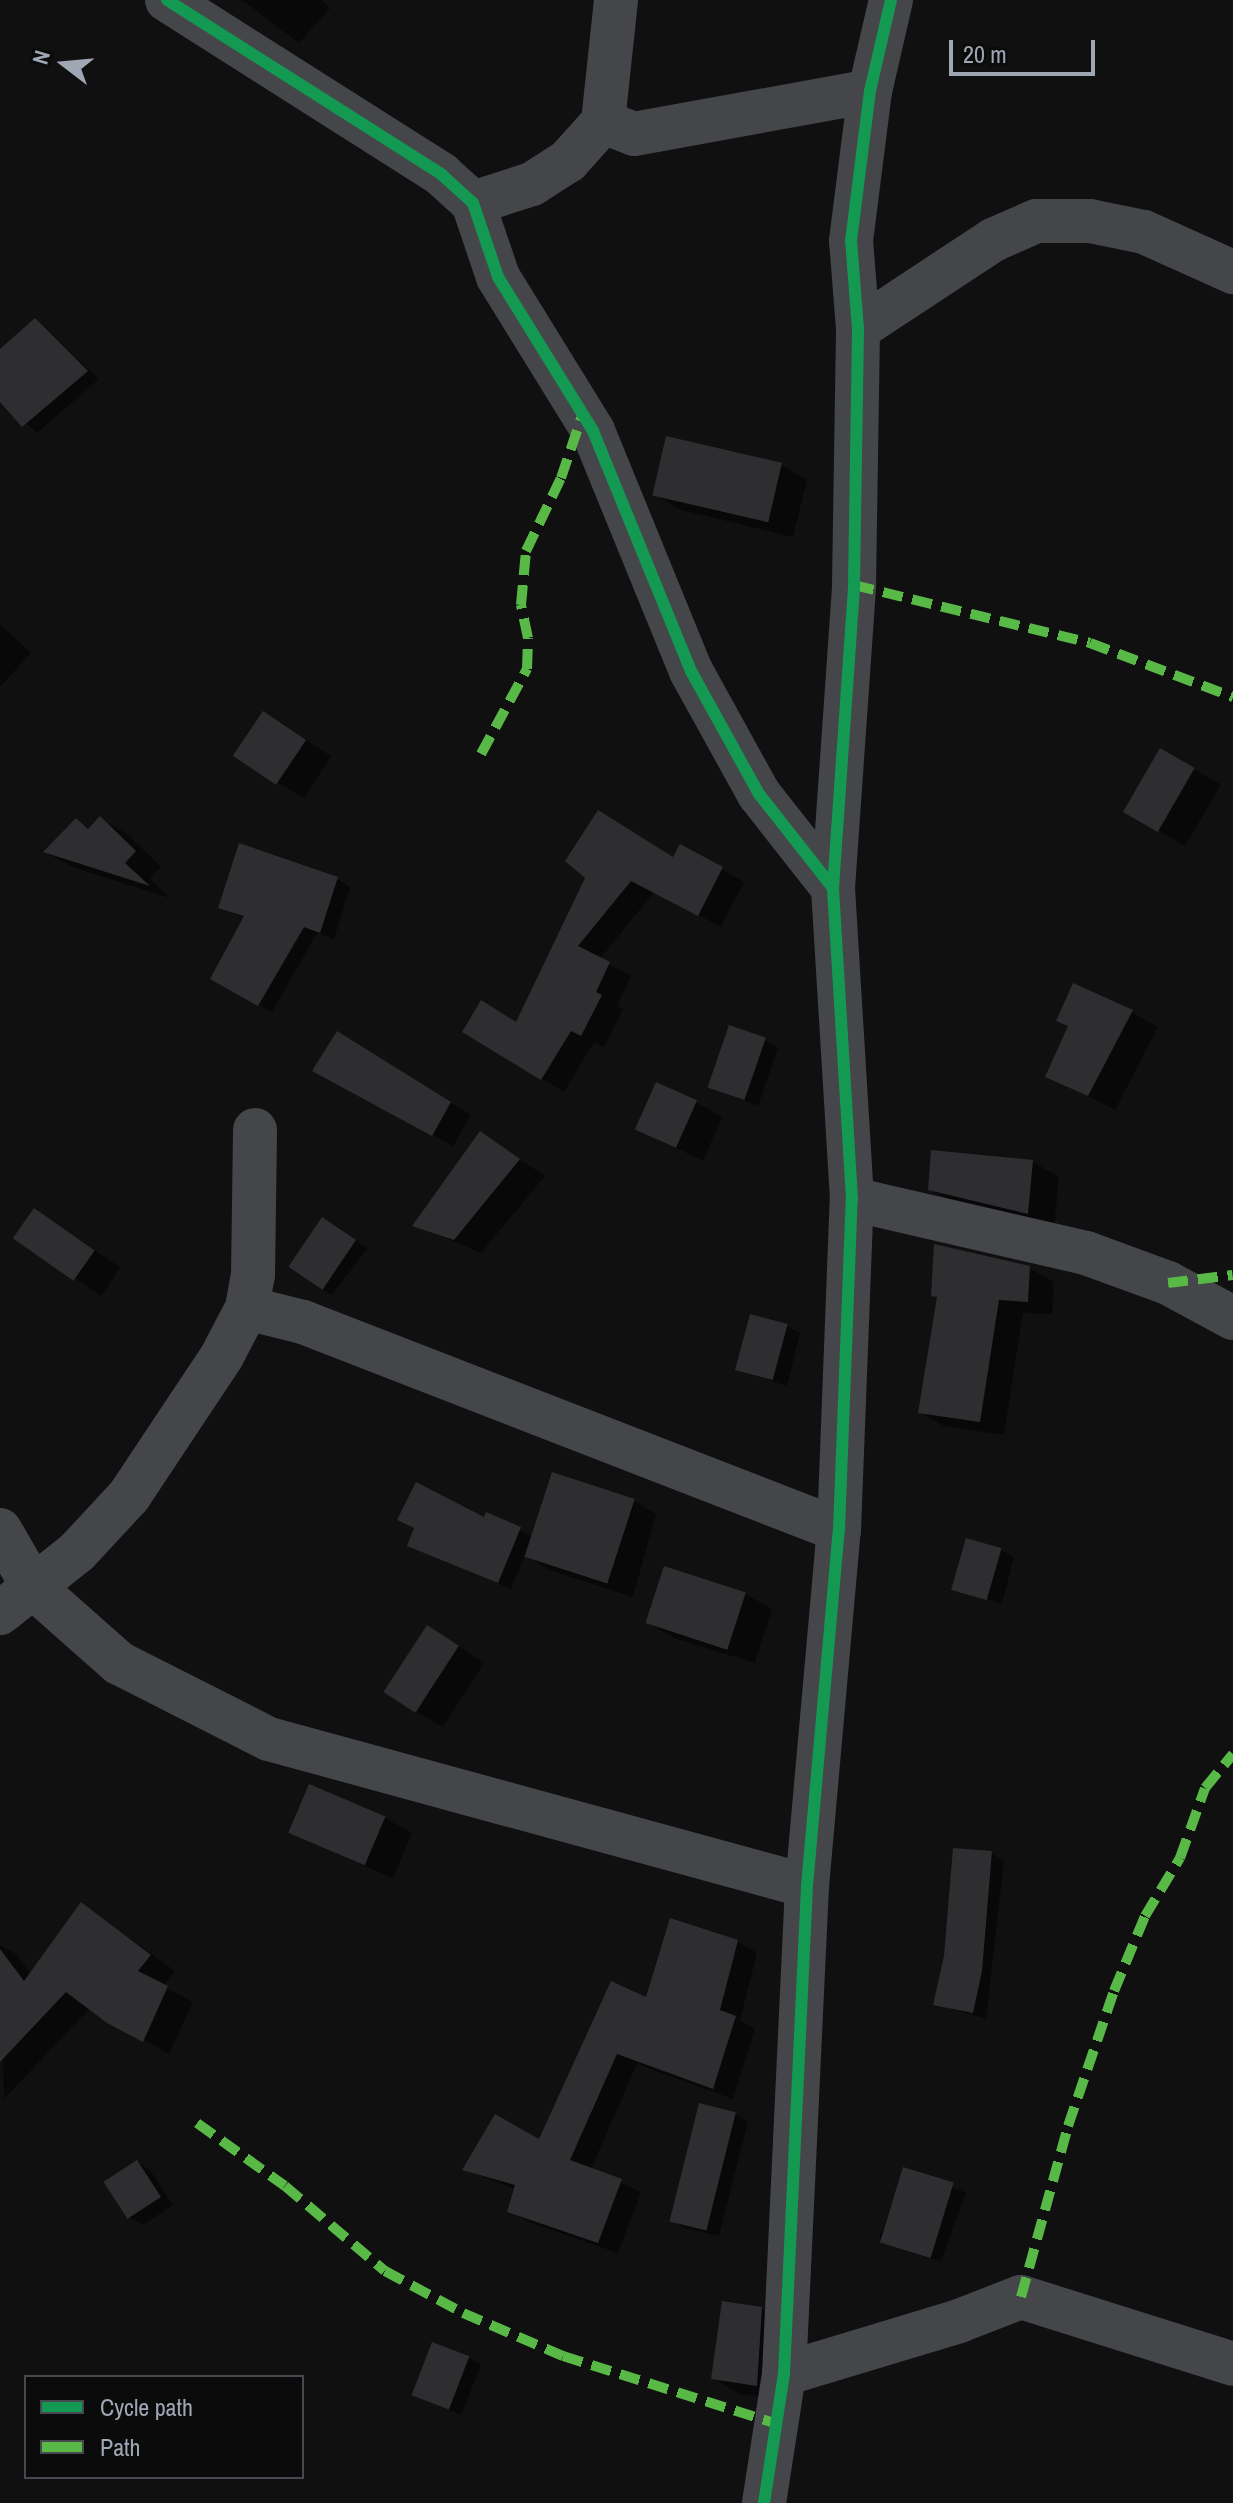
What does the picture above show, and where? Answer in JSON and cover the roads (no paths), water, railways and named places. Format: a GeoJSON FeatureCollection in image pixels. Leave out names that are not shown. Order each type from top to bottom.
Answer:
{"type":"FeatureCollection","features":[{"type":"Feature","properties":{"kind":"street"},"geometry":{"type":"LineString","coordinates":[[167,0],[441,174],[473,203],[498,277],[593,431],[691,671],[759,794],[833,888]]}},
{"type":"Feature","properties":{"kind":"street"},"geometry":{"type":"LineString","coordinates":[[473,203],[532,184],[568,161],[603,122],[616,0]]}},
{"type":"Feature","properties":{"kind":"street"},"geometry":{"type":"LineString","coordinates":[[764,2503],[784,2374],[807,1886],[839,1530],[852,1199],[833,888],[854,585],[858,329],[851,241],[870,91],[891,0]]}},
{"type":"Feature","properties":{"kind":"street"},"geometry":{"type":"LineString","coordinates":[[603,122],[634,134],[870,91]]}},
{"type":"Feature","properties":{"kind":"street"},"geometry":{"type":"LineString","coordinates":[[858,329],[993,240],[1036,221],[1090,221],[1144,232],[1233,272]]}},
{"type":"Feature","properties":{"kind":"street"},"geometry":{"type":"LineString","coordinates":[[16,1600],[77,1552],[129,1496],[222,1356],[247,1308],[253,1275],[255,1130]]}},
{"type":"Feature","properties":{"kind":"street"},"geometry":{"type":"LineString","coordinates":[[852,1199],[1086,1253],[1168,1283],[1233,1318]]}},
{"type":"Feature","properties":{"kind":"street"},"geometry":{"type":"LineString","coordinates":[[247,1308],[303,1322],[839,1530]]}},
{"type":"Feature","properties":{"kind":"street"},"geometry":{"type":"LineString","coordinates":[[0,1530],[16,1600],[119,1663],[269,1739],[807,1886]]}},
{"type":"Feature","properties":{"kind":"street"},"geometry":{"type":"LineString","coordinates":[[784,2374],[959,2321],[1021,2297],[1233,2364]]}}]}
